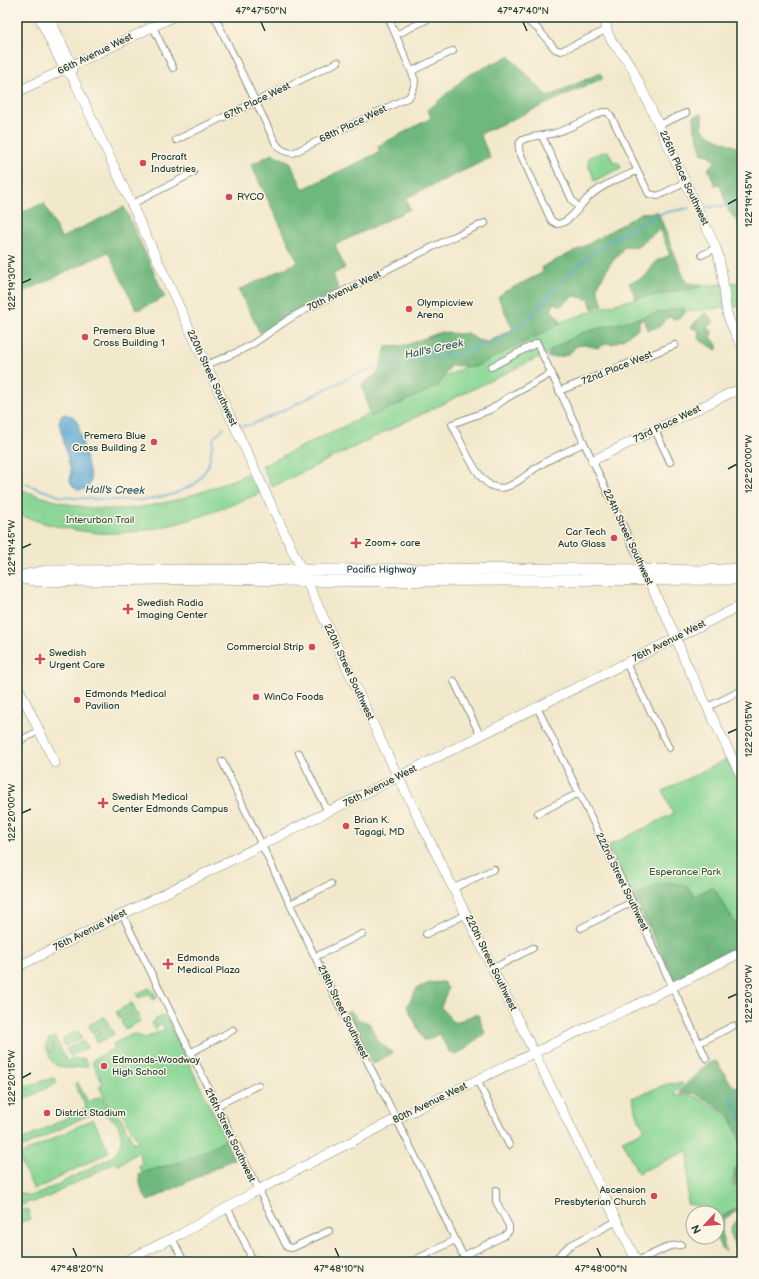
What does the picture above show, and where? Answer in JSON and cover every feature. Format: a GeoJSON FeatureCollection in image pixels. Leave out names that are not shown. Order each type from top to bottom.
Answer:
{"type":"FeatureCollection","features":[{"type":"Feature","properties":{"kind":"highway","name":"Pacific Highway"},"geometry":{"type":"LineString","coordinates":[[20,577],[40,581],[304,575],[534,580],[742,569]]}},
{"type":"Feature","properties":{"kind":"highway","name":"Pacific Highway"},"geometry":{"type":"LineString","coordinates":[[646,574],[742,579]]}},
{"type":"Feature","properties":{"kind":"street","name":"220th Street Southwest"},"geometry":{"type":"LineString","coordinates":[[40,17],[68,67]]}},
{"type":"Feature","properties":{"kind":"street","name":"220th Street Southwest"},"geometry":{"type":"LineString","coordinates":[[48,17],[72,76],[398,777],[494,968],[637,1262]]}},
{"type":"Feature","properties":{"kind":"street","name":"66th Avenue West"},"geometry":{"type":"LineString","coordinates":[[17,92],[173,17]]}},
{"type":"Feature","properties":{"kind":"street"},"geometry":{"type":"LineString","coordinates":[[215,17],[256,101]]}},
{"type":"Feature","properties":{"kind":"street"},"geometry":{"type":"LineString","coordinates":[[388,17],[412,71],[453,50]]}},
{"type":"Feature","properties":{"kind":"street"},"geometry":{"type":"LineString","coordinates":[[396,35],[432,17]]}},
{"type":"Feature","properties":{"kind":"street"},"geometry":{"type":"LineString","coordinates":[[526,20],[538,29],[555,49],[561,51],[606,30],[606,17]]}},
{"type":"Feature","properties":{"kind":"street"},"geometry":{"type":"LineString","coordinates":[[153,27],[173,68]]}},
{"type":"Feature","properties":{"kind":"street","name":"226th Place Southwest"},"geometry":{"type":"LineString","coordinates":[[606,30],[611,41],[629,62],[716,248],[721,260],[728,314],[742,347]]}},
{"type":"Feature","properties":{"kind":"street","name":"67th Place West"},"geometry":{"type":"LineString","coordinates":[[176,140],[338,62]]}},
{"type":"Feature","properties":{"kind":"street","name":"68th Place West"},"geometry":{"type":"LineString","coordinates":[[256,101],[278,148],[286,152],[293,153],[409,97],[415,86],[412,71]]}},
{"type":"Feature","properties":{"kind":"street"},"geometry":{"type":"LineString","coordinates":[[637,171],[596,191],[578,207],[573,214],[562,223],[557,224],[550,218],[518,146],[523,139],[565,130],[602,112],[608,112],[649,194],[658,196],[686,182]]}},
{"type":"Feature","properties":{"kind":"street"},"geometry":{"type":"LineString","coordinates":[[659,125],[686,113]]}},
{"type":"Feature","properties":{"kind":"street"},"geometry":{"type":"LineString","coordinates":[[542,136],[572,200],[578,207]]}},
{"type":"Feature","properties":{"kind":"street"},"geometry":{"type":"LineString","coordinates":[[132,204],[193,174]]}},
{"type":"Feature","properties":{"kind":"street","name":"70th Avenue West"},"geometry":{"type":"LineString","coordinates":[[206,365],[254,343],[294,315],[455,236],[485,223]]}},
{"type":"Feature","properties":{"kind":"street"},"geometry":{"type":"LineString","coordinates":[[702,255],[716,248]]}},
{"type":"Feature","properties":{"kind":"street","name":"224th Street Southwest"},"geometry":{"type":"LineString","coordinates":[[491,367],[537,343],[674,634],[684,659],[742,777]]}},
{"type":"Feature","properties":{"kind":"street","name":"72nd Place West"},"geometry":{"type":"LineString","coordinates":[[559,391],[675,345]]}},
{"type":"Feature","properties":{"kind":"street"},"geometry":{"type":"LineString","coordinates":[[552,373],[507,398],[490,410],[452,424],[473,466],[482,479],[492,486],[502,488],[517,483],[538,466],[584,443]]}},
{"type":"Feature","properties":{"kind":"street","name":"73rd Place West"},"geometry":{"type":"LineString","coordinates":[[592,461],[730,393],[742,389]]}},
{"type":"Feature","properties":{"kind":"street"},"geometry":{"type":"LineString","coordinates":[[655,430],[670,462]]}},
{"type":"Feature","properties":{"kind":"street","name":"76th Avenue West"},"geometry":{"type":"LineString","coordinates":[[17,966],[626,663],[663,644],[674,634],[742,604]]}},
{"type":"Feature","properties":{"kind":"street"},"geometry":{"type":"LineString","coordinates":[[626,663],[669,748]]}},
{"type":"Feature","properties":{"kind":"street"},"geometry":{"type":"LineString","coordinates":[[454,681],[480,735]]}},
{"type":"Feature","properties":{"kind":"street"},"geometry":{"type":"LineString","coordinates":[[17,685],[55,763]]}},
{"type":"Feature","properties":{"kind":"street"},"geometry":{"type":"LineString","coordinates":[[708,707],[742,690]]}},
{"type":"Feature","properties":{"kind":"street","name":"222nd Street Southwest"},"geometry":{"type":"LineString","coordinates":[[537,707],[706,1058]]}},
{"type":"Feature","properties":{"kind":"street"},"geometry":{"type":"LineString","coordinates":[[17,742],[39,731]]}},
{"type":"Feature","properties":{"kind":"street"},"geometry":{"type":"LineString","coordinates":[[299,753],[328,812]]}},
{"type":"Feature","properties":{"kind":"street","name":"218th Street Southwest"},"geometry":{"type":"LineString","coordinates":[[222,761],[315,957],[464,1259]]}},
{"type":"Feature","properties":{"kind":"street"},"geometry":{"type":"LineString","coordinates":[[538,813],[579,793]]}},
{"type":"Feature","properties":{"kind":"street"},"geometry":{"type":"LineString","coordinates":[[454,888],[494,868]]}},
{"type":"Feature","properties":{"kind":"street"},"geometry":{"type":"LineString","coordinates":[[290,904],[331,884]]}},
{"type":"Feature","properties":{"kind":"street"},"geometry":{"type":"LineString","coordinates":[[580,928],[632,902]]}},
{"type":"Feature","properties":{"kind":"street","name":"216th Street Southwest"},"geometry":{"type":"LineString","coordinates":[[122,914],[287,1247],[292,1248],[329,1231]]}},
{"type":"Feature","properties":{"kind":"street"},"geometry":{"type":"LineString","coordinates":[[426,934],[467,914]]}},
{"type":"Feature","properties":{"kind":"street"},"geometry":{"type":"LineString","coordinates":[[315,957],[362,934]]}},
{"type":"Feature","properties":{"kind":"street"},"geometry":{"type":"LineString","coordinates":[[494,968],[533,948]]}},
{"type":"Feature","properties":{"kind":"street","name":"80th Avenue West"},"geometry":{"type":"LineString","coordinates":[[123,1262],[172,1238],[258,1190],[396,1119],[742,952]]}},
{"type":"Feature","properties":{"kind":"street"},"geometry":{"type":"LineString","coordinates":[[699,1043],[733,1026]]}},
{"type":"Feature","properties":{"kind":"street"},"geometry":{"type":"LineString","coordinates":[[190,1053],[233,1030]]}},
{"type":"Feature","properties":{"kind":"street"},"geometry":{"type":"LineString","coordinates":[[478,1080],[509,1145]]}},
{"type":"Feature","properties":{"kind":"street"},"geometry":{"type":"LineString","coordinates":[[216,1106],[258,1085]]}},
{"type":"Feature","properties":{"kind":"street"},"geometry":{"type":"LineString","coordinates":[[464,1259],[504,1236],[509,1231],[509,1226],[496,1201],[496,1190]]}},
{"type":"Feature","properties":{"kind":"street"},"geometry":{"type":"LineString","coordinates":[[227,1207],[253,1262]]}},
{"type":"Feature","properties":{"kind":"street"},"geometry":{"type":"LineString","coordinates":[[552,1262],[569,1246],[617,1221]]}},
{"type":"Feature","properties":{"kind":"street"},"geometry":{"type":"LineString","coordinates":[[172,1238],[184,1262]]}},
{"type":"Feature","properties":{"kind":"street"},"geometry":{"type":"LineString","coordinates":[[411,1262],[455,1240]]}},
{"type":"Feature","properties":{"kind":"street"},"geometry":{"type":"LineString","coordinates":[[637,1262],[670,1246],[681,1245]]}},
{"type":"Feature","properties":{"kind":"green space"},"geometry":{"type":"Polygon","coordinates":[[[509,56],[548,97],[600,73],[603,78],[480,134],[490,158],[406,198],[410,209],[335,245],[345,268],[333,274],[339,291],[290,314],[260,333],[239,290],[298,262],[251,165],[272,154],[290,162],[303,189],[380,152],[378,146],[431,118],[428,110],[467,76],[509,56]]]}},
{"type":"Feature","properties":{"kind":"green space"},"geometry":{"type":"Polygon","coordinates":[[[702,114],[702,129],[713,137],[741,149],[742,148],[742,238],[741,226],[728,210],[720,184],[715,185],[708,168],[715,162],[710,155],[702,154],[695,129],[694,116],[702,114]]]}},
{"type":"Feature","properties":{"kind":"green space"},"geometry":{"type":"Polygon","coordinates":[[[607,151],[613,161],[620,164],[621,168],[594,181],[588,164],[589,157],[607,151]]]}},
{"type":"Feature","properties":{"kind":"green space"},"geometry":{"type":"Polygon","coordinates":[[[44,203],[61,238],[124,207],[165,297],[140,309],[136,309],[108,252],[17,295],[17,215],[44,203]]]}},
{"type":"Feature","properties":{"kind":"green space"},"geometry":{"type":"Polygon","coordinates":[[[658,212],[686,283],[702,284],[702,287],[636,298],[629,283],[645,277],[656,261],[670,255],[660,229],[636,247],[625,246],[608,267],[597,287],[603,305],[592,309],[589,299],[573,296],[561,306],[554,303],[551,310],[560,320],[559,325],[474,367],[451,365],[438,386],[371,417],[362,385],[378,373],[386,347],[407,345],[441,332],[459,334],[468,333],[477,340],[487,342],[513,329],[498,297],[504,292],[540,274],[543,271],[542,267],[585,246],[641,213],[658,212]]]}},
{"type":"Feature","properties":{"kind":"green space"},"geometry":{"type":"Polygon","coordinates":[[[742,282],[742,306],[690,311],[634,322],[578,341],[543,355],[272,487],[262,466],[551,326],[608,306],[646,296],[692,288],[742,282]]]}},
{"type":"Feature","properties":{"kind":"green space"},"geometry":{"type":"Polygon","coordinates":[[[684,308],[684,315],[677,319],[668,317],[659,327],[647,330],[645,319],[639,320],[639,328],[623,339],[612,344],[607,343],[598,348],[584,345],[576,346],[567,355],[560,357],[547,357],[552,349],[581,333],[665,311],[684,308]]]}},
{"type":"Feature","properties":{"kind":"green space"},"geometry":{"type":"Polygon","coordinates":[[[705,312],[714,322],[706,327],[712,331],[711,337],[717,345],[717,350],[698,339],[699,331],[691,327],[705,312]]]}},
{"type":"Feature","properties":{"kind":"green space","name":"Interurban Trail"},"geometry":{"type":"Polygon","coordinates":[[[251,472],[260,493],[202,516],[142,531],[100,533],[79,531],[37,521],[17,514],[17,488],[53,500],[78,506],[103,509],[134,508],[168,502],[202,492],[251,472]]]}},
{"type":"Feature","properties":{"kind":"green space","name":"Esperance Park"},"geometry":{"type":"Polygon","coordinates":[[[727,759],[742,790],[742,948],[674,981],[608,846],[673,814],[663,791],[727,759]]]}},
{"type":"Feature","properties":{"kind":"green space"},"geometry":{"type":"Polygon","coordinates":[[[666,882],[686,885],[694,896],[713,887],[742,934],[742,943],[675,979],[635,896],[666,882]]]}},
{"type":"Feature","properties":{"kind":"green space"},"geometry":{"type":"Polygon","coordinates":[[[443,982],[448,988],[441,1007],[448,1016],[455,1023],[473,1015],[478,1015],[485,1033],[457,1055],[450,1053],[439,1034],[424,1041],[407,1006],[417,988],[430,983],[443,982]]]}},
{"type":"Feature","properties":{"kind":"green space"},"geometry":{"type":"Polygon","coordinates":[[[149,988],[154,992],[157,998],[152,1000],[149,993],[139,998],[137,994],[149,988]]]}},
{"type":"Feature","properties":{"kind":"green space"},"geometry":{"type":"Polygon","coordinates":[[[132,1003],[136,1011],[120,1019],[116,1012],[132,1003]]]}},
{"type":"Feature","properties":{"kind":"green space"},"geometry":{"type":"Polygon","coordinates":[[[350,1010],[359,1020],[369,1023],[379,1042],[393,1053],[372,1064],[346,1012],[350,1010]]]}},
{"type":"Feature","properties":{"kind":"green space"},"geometry":{"type":"Polygon","coordinates":[[[137,1013],[141,1021],[125,1029],[121,1021],[137,1013]]]}},
{"type":"Feature","properties":{"kind":"green space"},"geometry":{"type":"Polygon","coordinates":[[[165,1015],[226,1139],[200,1154],[178,1163],[143,1172],[138,1166],[142,1164],[138,1152],[118,1166],[116,1162],[44,1199],[34,1202],[25,1202],[25,1205],[17,1202],[17,1192],[29,1196],[41,1193],[108,1159],[116,1152],[121,1143],[119,1127],[114,1120],[106,1115],[97,1114],[86,1116],[17,1150],[17,1143],[86,1108],[75,1084],[77,1082],[88,1102],[101,1096],[108,1108],[122,1119],[127,1132],[130,1131],[129,1134],[134,1143],[138,1141],[121,1110],[109,1107],[99,1086],[103,1084],[92,1063],[94,1059],[114,1048],[113,1044],[133,1034],[146,1038],[165,1029],[162,1024],[157,1026],[155,1030],[151,1023],[165,1015]]]}},
{"type":"Feature","properties":{"kind":"green space"},"geometry":{"type":"Polygon","coordinates":[[[105,1017],[109,1025],[92,1033],[89,1025],[105,1017]]]}},
{"type":"Feature","properties":{"kind":"green space"},"geometry":{"type":"Polygon","coordinates":[[[110,1027],[114,1034],[97,1043],[94,1035],[110,1027]]]}},
{"type":"Feature","properties":{"kind":"green space"},"geometry":{"type":"Polygon","coordinates":[[[78,1031],[82,1038],[65,1046],[62,1039],[78,1031]]]}},
{"type":"Feature","properties":{"kind":"green space"},"geometry":{"type":"Polygon","coordinates":[[[55,1037],[67,1062],[75,1058],[79,1060],[84,1058],[88,1066],[63,1068],[55,1064],[48,1052],[52,1051],[55,1043],[50,1050],[47,1051],[45,1047],[49,1039],[55,1037]]]}},
{"type":"Feature","properties":{"kind":"green space"},"geometry":{"type":"Polygon","coordinates":[[[83,1041],[87,1048],[70,1056],[66,1049],[83,1041]]]}},
{"type":"Feature","properties":{"kind":"green space"},"geometry":{"type":"Polygon","coordinates":[[[716,1061],[733,1086],[742,1089],[742,1143],[730,1114],[694,1093],[680,1094],[682,1088],[708,1063],[716,1061]]]}},
{"type":"Feature","properties":{"kind":"green space"},"geometry":{"type":"Polygon","coordinates":[[[54,1078],[57,1083],[17,1103],[17,1088],[54,1078]]]}},
{"type":"Feature","properties":{"kind":"green space"},"geometry":{"type":"Polygon","coordinates":[[[683,1083],[674,1093],[677,1096],[692,1095],[729,1115],[742,1145],[742,1165],[735,1168],[732,1185],[740,1194],[742,1205],[725,1215],[725,1205],[687,1204],[689,1150],[638,1173],[622,1140],[645,1130],[639,1119],[632,1098],[667,1084],[683,1083]]]}},
{"type":"Feature","properties":{"kind":"green space"},"geometry":{"type":"Polygon","coordinates":[[[93,1119],[109,1152],[34,1190],[18,1156],[93,1119]]]}},
{"type":"Feature","properties":{"kind":"green space"},"geometry":{"type":"Polygon","coordinates":[[[225,1139],[234,1159],[148,1201],[144,1195],[139,1175],[143,1172],[178,1163],[200,1154],[225,1139]]]}},
{"type":"Feature","properties":{"kind":"green space"},"geometry":{"type":"Polygon","coordinates":[[[742,1166],[742,1194],[739,1188],[734,1185],[736,1169],[742,1166]]]}},
{"type":"Feature","properties":{"kind":"green space"},"geometry":{"type":"Polygon","coordinates":[[[742,1206],[742,1210],[725,1218],[725,1216],[742,1206]]]}},
{"type":"Feature","properties":{"kind":"green space"},"geometry":{"type":"Polygon","coordinates":[[[24,1208],[29,1210],[30,1219],[17,1223],[17,1214],[24,1208]]]}},
{"type":"Feature","properties":{"kind":"green space"},"geometry":{"type":"Polygon","coordinates":[[[742,1218],[742,1253],[734,1244],[730,1234],[736,1221],[742,1218]]]}},
{"type":"Feature","properties":{"kind":"green space"},"geometry":{"type":"Polygon","coordinates":[[[720,1245],[724,1245],[726,1252],[720,1245]]]}},
{"type":"Feature","properties":{"kind":"water"},"geometry":{"type":"Polygon","coordinates":[[[65,414],[72,416],[77,420],[91,479],[89,486],[86,489],[78,490],[70,481],[71,472],[59,422],[61,416],[65,414]]]}},
{"type":"Feature","properties":{"kind":"waterway","name":"Hall's Creek"},"geometry":{"type":"LineString","coordinates":[[707,207],[742,205]]}},
{"type":"Feature","properties":{"kind":"waterway","name":"Hall's Creek"},"geometry":{"type":"LineString","coordinates":[[243,426],[250,425],[272,416],[360,372],[464,352],[495,341],[513,332],[536,311],[565,278],[594,252],[628,230],[663,213],[689,208]]}},
{"type":"Feature","properties":{"kind":"waterway","name":"Hall's Creek"},"geometry":{"type":"LineString","coordinates":[[17,481],[62,497],[147,500],[174,494],[195,484],[208,467],[214,437],[224,428]]}},
{"type":"Feature","properties":{"kind":"waterway"},"geometry":{"type":"LineString","coordinates":[[737,1091],[732,1098],[742,1124]]}},
{"type":"Feature","properties":{"kind":"place","name":"Procraft Industries"},"geometry":{"type":"Point","coordinates":[143,163]}},
{"type":"Feature","properties":{"kind":"place","name":"RYCO"},"geometry":{"type":"Point","coordinates":[229,197]}},
{"type":"Feature","properties":{"kind":"place","name":"Olympicview Arena"},"geometry":{"type":"Point","coordinates":[409,309]}},
{"type":"Feature","properties":{"kind":"place","name":"Premera Blue Cross Building 1"},"geometry":{"type":"Point","coordinates":[85,337]}},
{"type":"Feature","properties":{"kind":"place","name":"Premera Blue Cross Building 2"},"geometry":{"type":"Point","coordinates":[154,442]}},
{"type":"Feature","properties":{"kind":"place","name":"Car Tech Auto Glass"},"geometry":{"type":"Point","coordinates":[614,538]}},
{"type":"Feature","properties":{"kind":"place","name":"Zoom+ care"},"geometry":{"type":"Point","coordinates":[356,543]}},
{"type":"Feature","properties":{"kind":"place","name":"Swedish Radia Imaging Center"},"geometry":{"type":"Point","coordinates":[128,609]}},
{"type":"Feature","properties":{"kind":"place","name":"Commercial Strip"},"geometry":{"type":"Point","coordinates":[312,647]}},
{"type":"Feature","properties":{"kind":"place","name":"Swedish Urgent Care"},"geometry":{"type":"Point","coordinates":[40,659]}},
{"type":"Feature","properties":{"kind":"place","name":"WinCo Foods"},"geometry":{"type":"Point","coordinates":[256,697]}},
{"type":"Feature","properties":{"kind":"place","name":"Edmonds Medical Pavilion"},"geometry":{"type":"Point","coordinates":[77,700]}},
{"type":"Feature","properties":{"kind":"place","name":"Swedish Medical Center Edmonds Campus"},"geometry":{"type":"Point","coordinates":[103,803]}},
{"type":"Feature","properties":{"kind":"place","name":"Brian K. Tagagi, MD"},"geometry":{"type":"Point","coordinates":[346,826]}},
{"type":"Feature","properties":{"kind":"place","name":"Edmonds Medical Plaza"},"geometry":{"type":"Point","coordinates":[168,964]}},
{"type":"Feature","properties":{"kind":"place","name":"Edmonds-Woodway High School"},"geometry":{"type":"Point","coordinates":[104,1066]}},
{"type":"Feature","properties":{"kind":"place","name":"District Stadium"},"geometry":{"type":"Point","coordinates":[47,1113]}},
{"type":"Feature","properties":{"kind":"place","name":"Ascension Presbyterian Church"},"geometry":{"type":"Point","coordinates":[654,1196]}}]}
